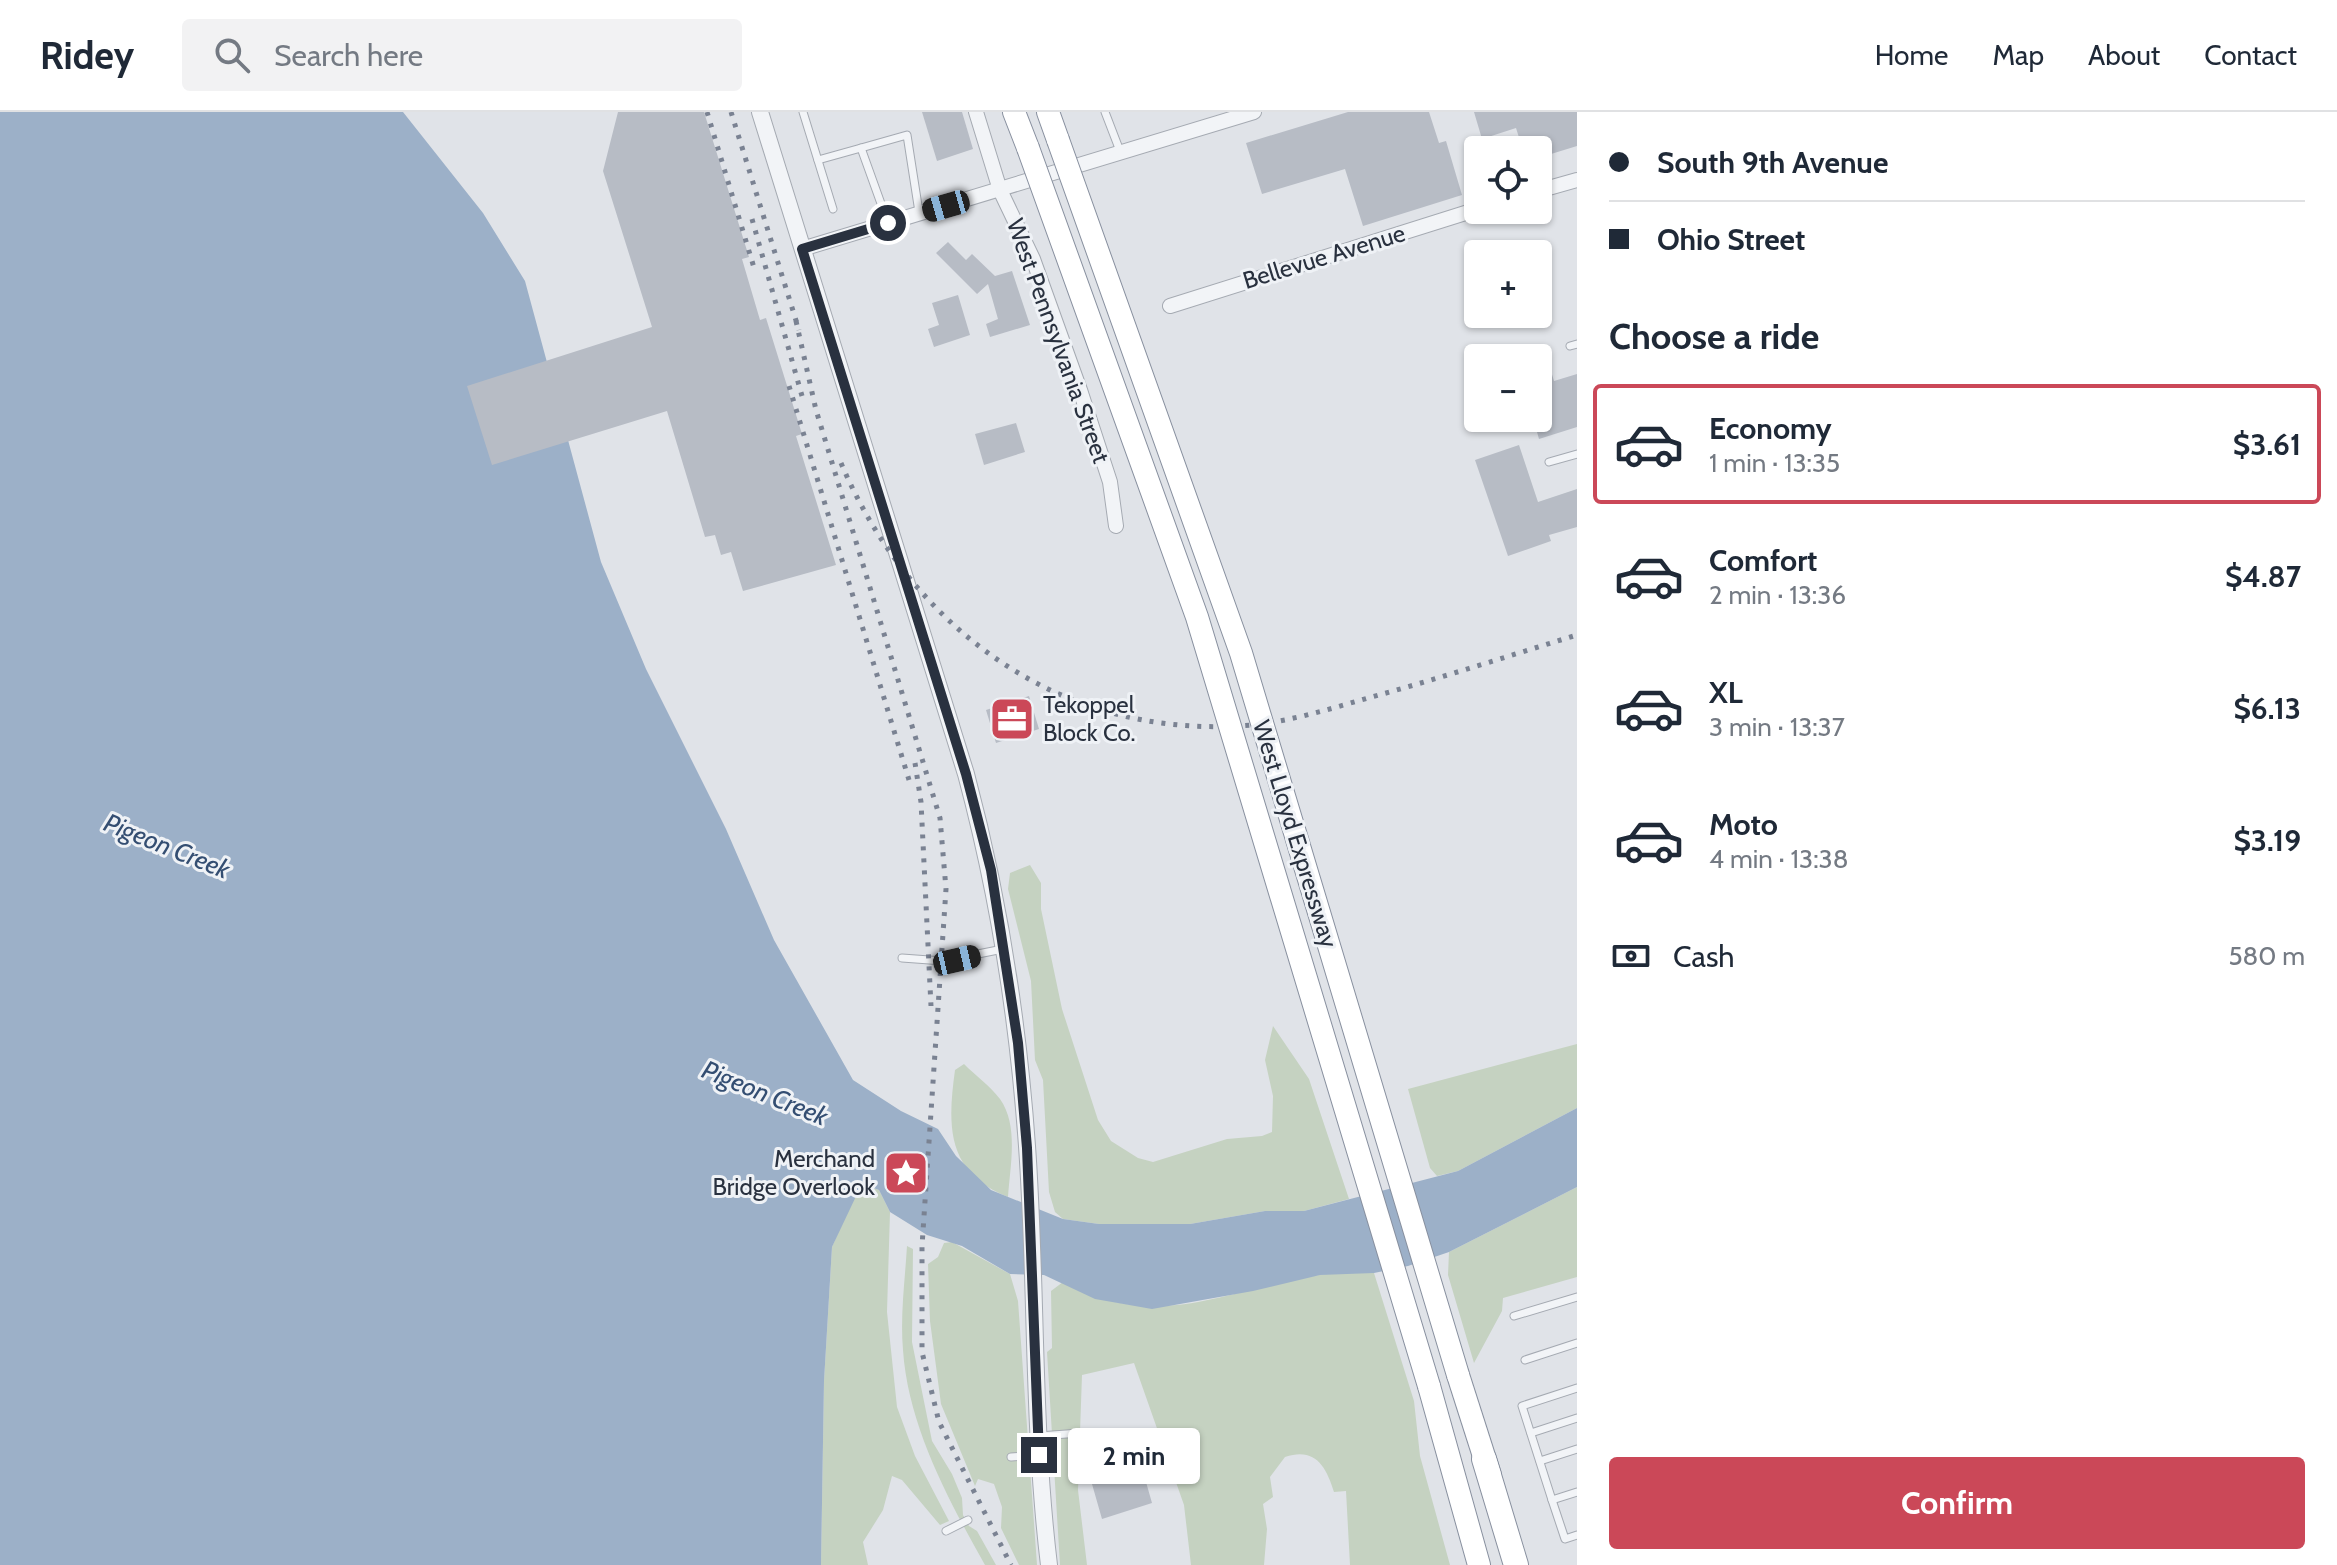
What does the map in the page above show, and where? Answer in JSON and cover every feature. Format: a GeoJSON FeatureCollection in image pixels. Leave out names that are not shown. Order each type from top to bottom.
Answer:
{"type":"FeatureCollection","features":[{"type":"Feature","properties":{"kind":"highway","name":"West Lloyd Expressway"},"geometry":{"type":"LineString","coordinates":[[1014,112],[1197,617],[1429,1386],[1479,1565]]}},
{"type":"Feature","properties":{"kind":"highway","name":"West Lloyd Expressway"},"geometry":{"type":"LineString","coordinates":[[1048,112],[1227,612],[1516,1565]]}},
{"type":"Feature","properties":{"kind":"highway"},"geometry":{"type":"LineString","coordinates":[[1484,1459],[1526,1565]]}},
{"type":"Feature","properties":{"kind":"street"},"geometry":{"type":"LineString","coordinates":[[760,112],[966,774],[991,870],[1005,949],[1027,1148],[1039,1455],[1049,1565]]}},
{"type":"Feature","properties":{"kind":"street","name":"West Pennsylvania Street"},"geometry":{"type":"LineString","coordinates":[[976,112],[1000,190],[1033,259],[1080,390],[1110,482],[1116,526]]}},
{"type":"Feature","properties":{"kind":"street"},"geometry":{"type":"LineString","coordinates":[[802,249],[1000,190],[1232,115],[1254,112]]}},
{"type":"Feature","properties":{"kind":"street"},"geometry":{"type":"LineString","coordinates":[[1552,187],[1577,180]]}},
{"type":"Feature","properties":{"kind":"street","name":"Bellevue Avenue"},"geometry":{"type":"LineString","coordinates":[[1170,306],[1464,213]]}},
{"type":"Feature","properties":{"kind":"lane"},"geometry":{"type":"LineString","coordinates":[[803,112],[833,209]]}},
{"type":"Feature","properties":{"kind":"lane"},"geometry":{"type":"LineString","coordinates":[[1105,112],[1120,151]]}},
{"type":"Feature","properties":{"kind":"lane"},"geometry":{"type":"LineString","coordinates":[[818,160],[907,135],[919,214]]}},
{"type":"Feature","properties":{"kind":"lane"},"geometry":{"type":"LineString","coordinates":[[861,148],[888,223]]}},
{"type":"Feature","properties":{"kind":"lane"},"geometry":{"type":"LineString","coordinates":[[1549,462],[1577,454]]}},
{"type":"Feature","properties":{"kind":"lane"},"geometry":{"type":"LineString","coordinates":[[902,958],[943,961],[1005,949]]}},
{"type":"Feature","properties":{"kind":"lane"},"geometry":{"type":"LineString","coordinates":[[1514,1316],[1577,1297]]}},
{"type":"Feature","properties":{"kind":"lane"},"geometry":{"type":"LineString","coordinates":[[1525,1360],[1577,1343]]}},
{"type":"Feature","properties":{"kind":"lane"},"geometry":{"type":"LineString","coordinates":[[1577,1388],[1522,1406],[1565,1539],[1577,1535]]}},
{"type":"Feature","properties":{"kind":"lane"},"geometry":{"type":"LineString","coordinates":[[1531,1433],[1577,1418]]}},
{"type":"Feature","properties":{"kind":"lane"},"geometry":{"type":"LineString","coordinates":[[1038,1436],[1080,1433]]}},
{"type":"Feature","properties":{"kind":"lane"},"geometry":{"type":"LineString","coordinates":[[1540,1461],[1577,1449]]}},
{"type":"Feature","properties":{"kind":"lane"},"geometry":{"type":"LineString","coordinates":[[1011,1457],[1039,1455]]}},
{"type":"Feature","properties":{"kind":"lane"},"geometry":{"type":"LineString","coordinates":[[1552,1500],[1577,1492]]}},
{"type":"Feature","properties":{"kind":"lane"},"geometry":{"type":"LineString","coordinates":[[946,1531],[968,1520]]}},
{"type":"Feature","properties":{"kind":"green space"},"geometry":{"type":"Polygon","coordinates":[[[1030,865],[1041,883],[1041,909],[1062,1009],[1098,1120],[1111,1141],[1138,1158],[1153,1162],[1227,1139],[1262,1136],[1272,1132],[1273,1096],[1265,1060],[1273,1026],[1309,1079],[1349,1199],[1304,1211],[1265,1211],[1190,1224],[1099,1224],[1063,1219],[1055,1212],[1049,1192],[1043,1080],[1035,1060],[1031,981],[1008,889],[1010,873],[1030,865]]]}},
{"type":"Feature","properties":{"kind":"green space"},"geometry":{"type":"Polygon","coordinates":[[[1577,1044],[1577,1108],[1458,1171],[1437,1176],[1430,1168],[1408,1089],[1577,1044]]]}},
{"type":"Feature","properties":{"kind":"green space"},"geometry":{"type":"Polygon","coordinates":[[[964,1064],[996,1094],[1010,1121],[1012,1146],[1008,1197],[973,1175],[962,1162],[956,1146],[952,1129],[952,1091],[955,1070],[964,1064]]]}},
{"type":"Feature","properties":{"kind":"green space"},"geometry":{"type":"Polygon","coordinates":[[[868,1186],[879,1190],[890,1212],[887,1312],[897,1407],[915,1456],[949,1521],[940,1525],[902,1480],[892,1476],[883,1510],[863,1542],[868,1565],[821,1565],[824,1381],[832,1247],[852,1200],[859,1190],[868,1186]]]}},
{"type":"Feature","properties":{"kind":"green space"},"geometry":{"type":"Polygon","coordinates":[[[1577,1187],[1577,1277],[1503,1298],[1502,1311],[1474,1363],[1448,1275],[1449,1252],[1577,1187]]]}},
{"type":"Feature","properties":{"kind":"green space"},"geometry":{"type":"Polygon","coordinates":[[[952,1242],[1010,1274],[1018,1301],[1037,1565],[1019,1565],[1001,1528],[1002,1507],[994,1484],[978,1479],[975,1486],[941,1404],[930,1321],[928,1264],[938,1257],[944,1243],[952,1242]]]}},
{"type":"Feature","properties":{"kind":"green space"},"geometry":{"type":"Polygon","coordinates":[[[907,1246],[913,1249],[912,1342],[932,1441],[952,1474],[962,1498],[963,1515],[969,1526],[977,1531],[996,1565],[985,1565],[958,1515],[932,1462],[913,1407],[906,1378],[902,1337],[907,1246]]]}},
{"type":"Feature","properties":{"kind":"green space"},"geometry":{"type":"Polygon","coordinates":[[[1374,1273],[1414,1401],[1420,1456],[1450,1565],[1350,1565],[1346,1491],[1334,1492],[1318,1461],[1295,1455],[1285,1457],[1270,1477],[1273,1497],[1263,1504],[1267,1529],[1264,1565],[1191,1565],[1184,1505],[1134,1363],[1082,1375],[1078,1490],[1087,1565],[1060,1565],[1047,1352],[1052,1348],[1051,1291],[1063,1282],[1098,1297],[1130,1305],[1161,1306],[1191,1303],[1319,1275],[1374,1273]]]}},
{"type":"Feature","properties":{"kind":"water","name":"Pigeon Creek"},"geometry":{"type":"Polygon","coordinates":[[[0,112],[403,112],[483,213],[525,281],[601,562],[646,669],[726,829],[774,940],[853,1080],[901,1111],[938,1129],[956,1156],[991,1190],[1063,1219],[1099,1224],[1190,1224],[1265,1211],[1304,1211],[1458,1171],[1577,1108],[1577,1187],[1449,1252],[1408,1266],[1374,1273],[1320,1275],[1152,1309],[1095,1299],[1044,1275],[1010,1274],[962,1246],[927,1235],[890,1212],[879,1190],[868,1186],[859,1190],[832,1247],[824,1381],[821,1565],[0,1565],[0,112]]]}},
{"type":"Feature","properties":{"kind":"building"},"geometry":{"type":"Polygon","coordinates":[[[618,112],[704,112],[749,257],[742,259],[760,320],[766,318],[802,434],[796,436],[836,565],[743,591],[731,552],[721,555],[715,535],[705,537],[667,411],[492,465],[467,386],[652,327],[603,171],[618,112]]]}},
{"type":"Feature","properties":{"kind":"building"},"geometry":{"type":"Polygon","coordinates":[[[922,112],[962,112],[973,149],[937,161],[922,112]]]}},
{"type":"Feature","properties":{"kind":"building"},"geometry":{"type":"Polygon","coordinates":[[[1348,112],[1429,112],[1439,143],[1446,141],[1462,195],[1363,226],[1345,169],[1262,194],[1246,143],[1348,112]]]}},
{"type":"Feature","properties":{"kind":"building"},"geometry":{"type":"Polygon","coordinates":[[[1474,112],[1577,112],[1577,146],[1552,154],[1552,136],[1519,136],[1516,128],[1481,136],[1474,112]]]}},
{"type":"Feature","properties":{"kind":"building"},"geometry":{"type":"Polygon","coordinates":[[[948,242],[966,260],[972,254],[995,276],[1012,271],[1030,325],[990,337],[986,324],[998,319],[988,284],[977,294],[936,253],[948,242]]]}},
{"type":"Feature","properties":{"kind":"building"},"geometry":{"type":"Polygon","coordinates":[[[958,295],[970,335],[934,347],[928,329],[939,325],[932,303],[958,295]]]}},
{"type":"Feature","properties":{"kind":"building"},"geometry":{"type":"Polygon","coordinates":[[[1552,374],[1554,381],[1577,374],[1577,427],[1539,439],[1537,432],[1552,432],[1552,374]]]}},
{"type":"Feature","properties":{"kind":"building"},"geometry":{"type":"Polygon","coordinates":[[[1016,423],[1025,452],[984,465],[975,434],[1016,423]]]}},
{"type":"Feature","properties":{"kind":"building"},"geometry":{"type":"Polygon","coordinates":[[[1519,445],[1538,502],[1577,489],[1577,527],[1549,535],[1551,541],[1508,556],[1475,460],[1519,445]]]}},
{"type":"Feature","properties":{"kind":"building"},"geometry":{"type":"Polygon","coordinates":[[[1029,696],[1039,729],[996,743],[986,710],[1029,696]]]}},
{"type":"Feature","properties":{"kind":"building"},"geometry":{"type":"Polygon","coordinates":[[[1140,1462],[1142,1468],[1155,1465],[1159,1478],[1146,1482],[1152,1503],[1102,1519],[1090,1477],[1140,1462]]]}},
{"type":"Feature","properties":{"kind":"railway"},"geometry":{"type":"LineString","coordinates":[[707,112],[755,271]]}},
{"type":"Feature","properties":{"kind":"railway"},"geometry":{"type":"LineString","coordinates":[[731,112],[799,330]]}},
{"type":"Feature","properties":{"kind":"railway"},"geometry":{"type":"LineString","coordinates":[[752,219],[802,396]]}},
{"type":"Feature","properties":{"kind":"railway"},"geometry":{"type":"LineString","coordinates":[[796,321],[816,410],[940,818],[946,889],[922,1246],[922,1352],[939,1422],[1011,1565]]}},
{"type":"Feature","properties":{"kind":"railway"},"geometry":{"type":"LineString","coordinates":[[789,386],[909,780]]}},
{"type":"Feature","properties":{"kind":"railway"},"geometry":{"type":"LineString","coordinates":[[841,463],[870,522],[907,574],[949,620],[997,659],[1051,690],[1109,712],[1172,724],[1238,726],[1271,722],[1394,691],[1577,635]]}},
{"type":"Feature","properties":{"kind":"railway"},"geometry":{"type":"LineString","coordinates":[[915,763],[921,802],[931,1006]]}},
{"type":"Feature","properties":{"kind":"place","name":"Tekoppel Block Co."},"geometry":{"type":"Point","coordinates":[1012,719]}},
{"type":"Feature","properties":{"kind":"place","name":"Merchand Bridge Overlook"},"geometry":{"type":"Point","coordinates":[906,1173]}},
{"type":"Feature","properties":{"kind":"route"},"geometry":{"type":"LineString","coordinates":[[888,223],[802,249],[966,774],[991,870],[1018,1043],[1027,1148],[1039,1455]]}}]}
